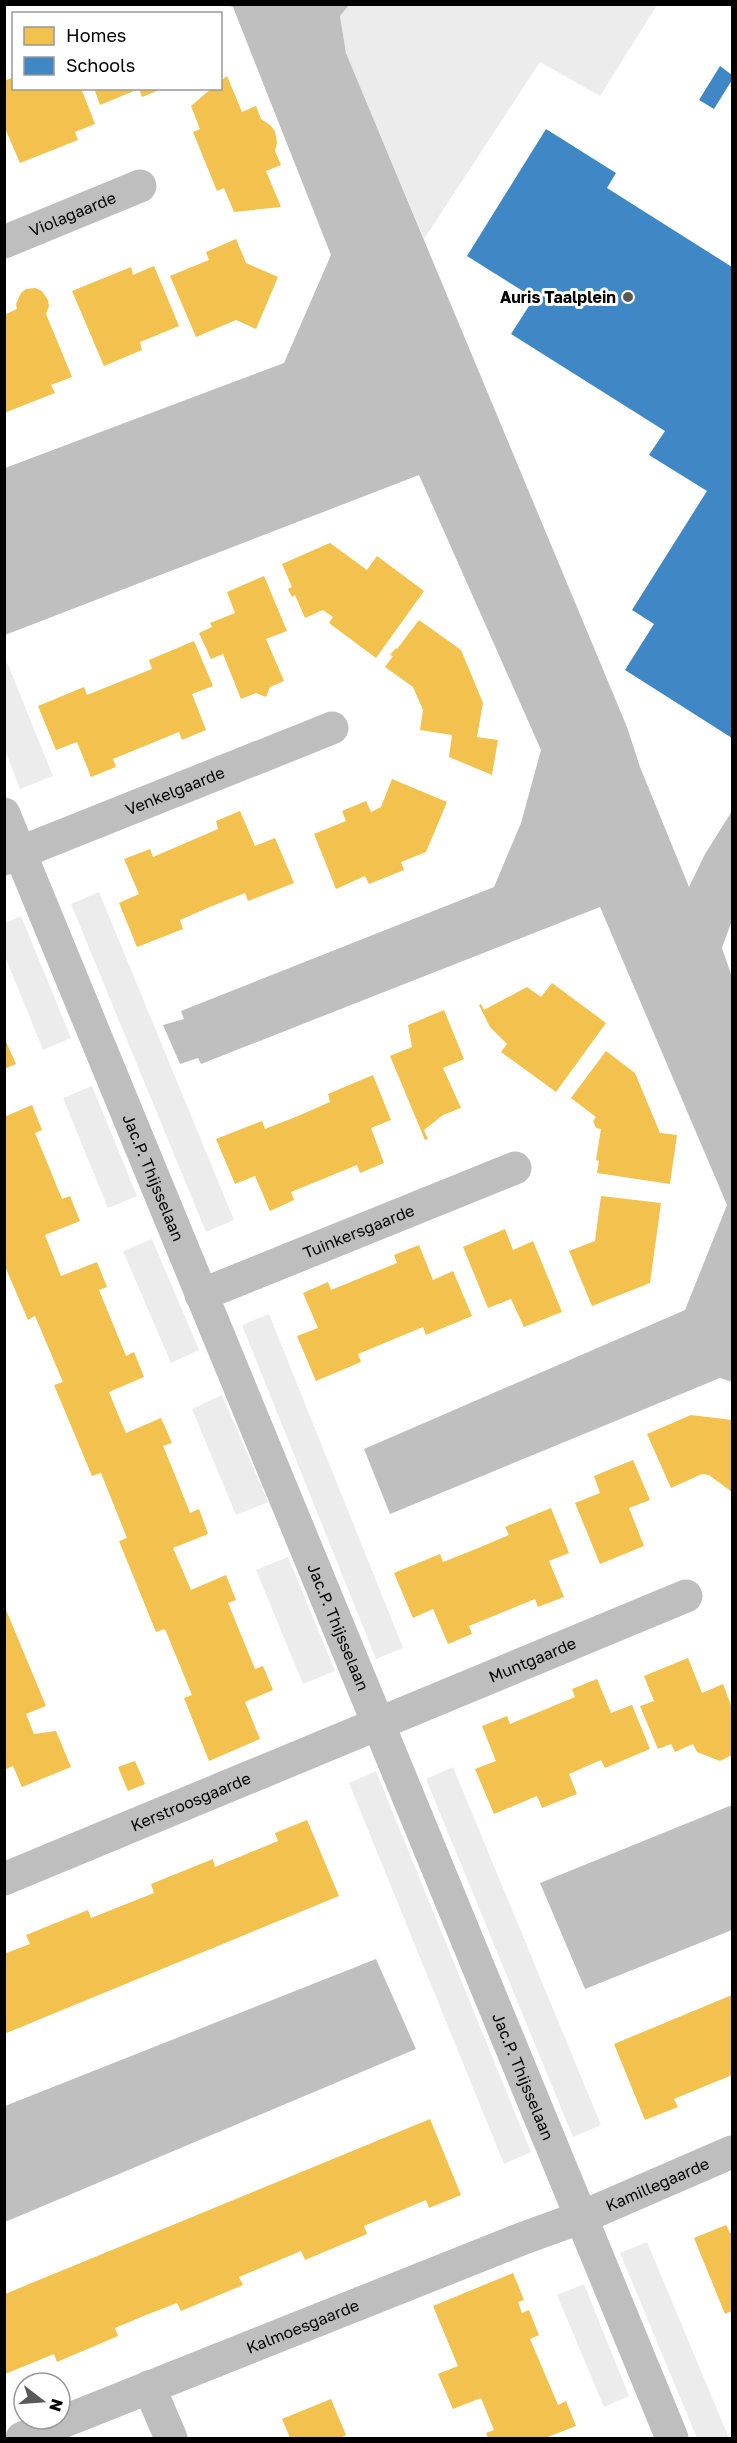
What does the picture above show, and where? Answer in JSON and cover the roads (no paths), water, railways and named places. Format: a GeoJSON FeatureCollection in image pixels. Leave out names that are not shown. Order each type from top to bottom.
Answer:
{"type":"FeatureCollection","features":[{"type":"Feature","properties":{"kind":"street","name":"Violagaarde"},"geometry":{"type":"LineString","coordinates":[[7,234],[140,186]]}},
{"type":"Feature","properties":{"kind":"street","name":"Venkelgaarde"},"geometry":{"type":"LineString","coordinates":[[12,856],[332,728]]}},
{"type":"Feature","properties":{"kind":"street","name":"Jac.P. Thijsselaan"},"geometry":{"type":"LineString","coordinates":[[4,814],[12,856],[201,1295],[672,2439]]}},
{"type":"Feature","properties":{"kind":"street","name":"Tuinkersgaarde"},"geometry":{"type":"LineString","coordinates":[[201,1295],[515,1168]]}},
{"type":"Feature","properties":{"kind":"street","name":"Muntgaarde"},"geometry":{"type":"LineString","coordinates":[[377,1724],[686,1596]]}},
{"type":"Feature","properties":{"kind":"street","name":"Kerstroosgaarde"},"geometry":{"type":"LineString","coordinates":[[4,1879],[377,1724]]}},
{"type":"Feature","properties":{"kind":"street","name":"Kamillegaarde"},"geometry":{"type":"LineString","coordinates":[[582,2217],[732,2152]]}},
{"type":"Feature","properties":{"kind":"street","name":"Kalmoesgaarde"},"geometry":{"type":"LineString","coordinates":[[22,2439],[524,2238],[582,2217]]}},
{"type":"Feature","properties":{"kind":"street"},"geometry":{"type":"LineString","coordinates":[[149,2387],[171,2439]]}},
{"type":"Feature","properties":{"kind":"place","name":"Auris Taalplein"},"geometry":{"type":"Point","coordinates":[628,297]}}]}
